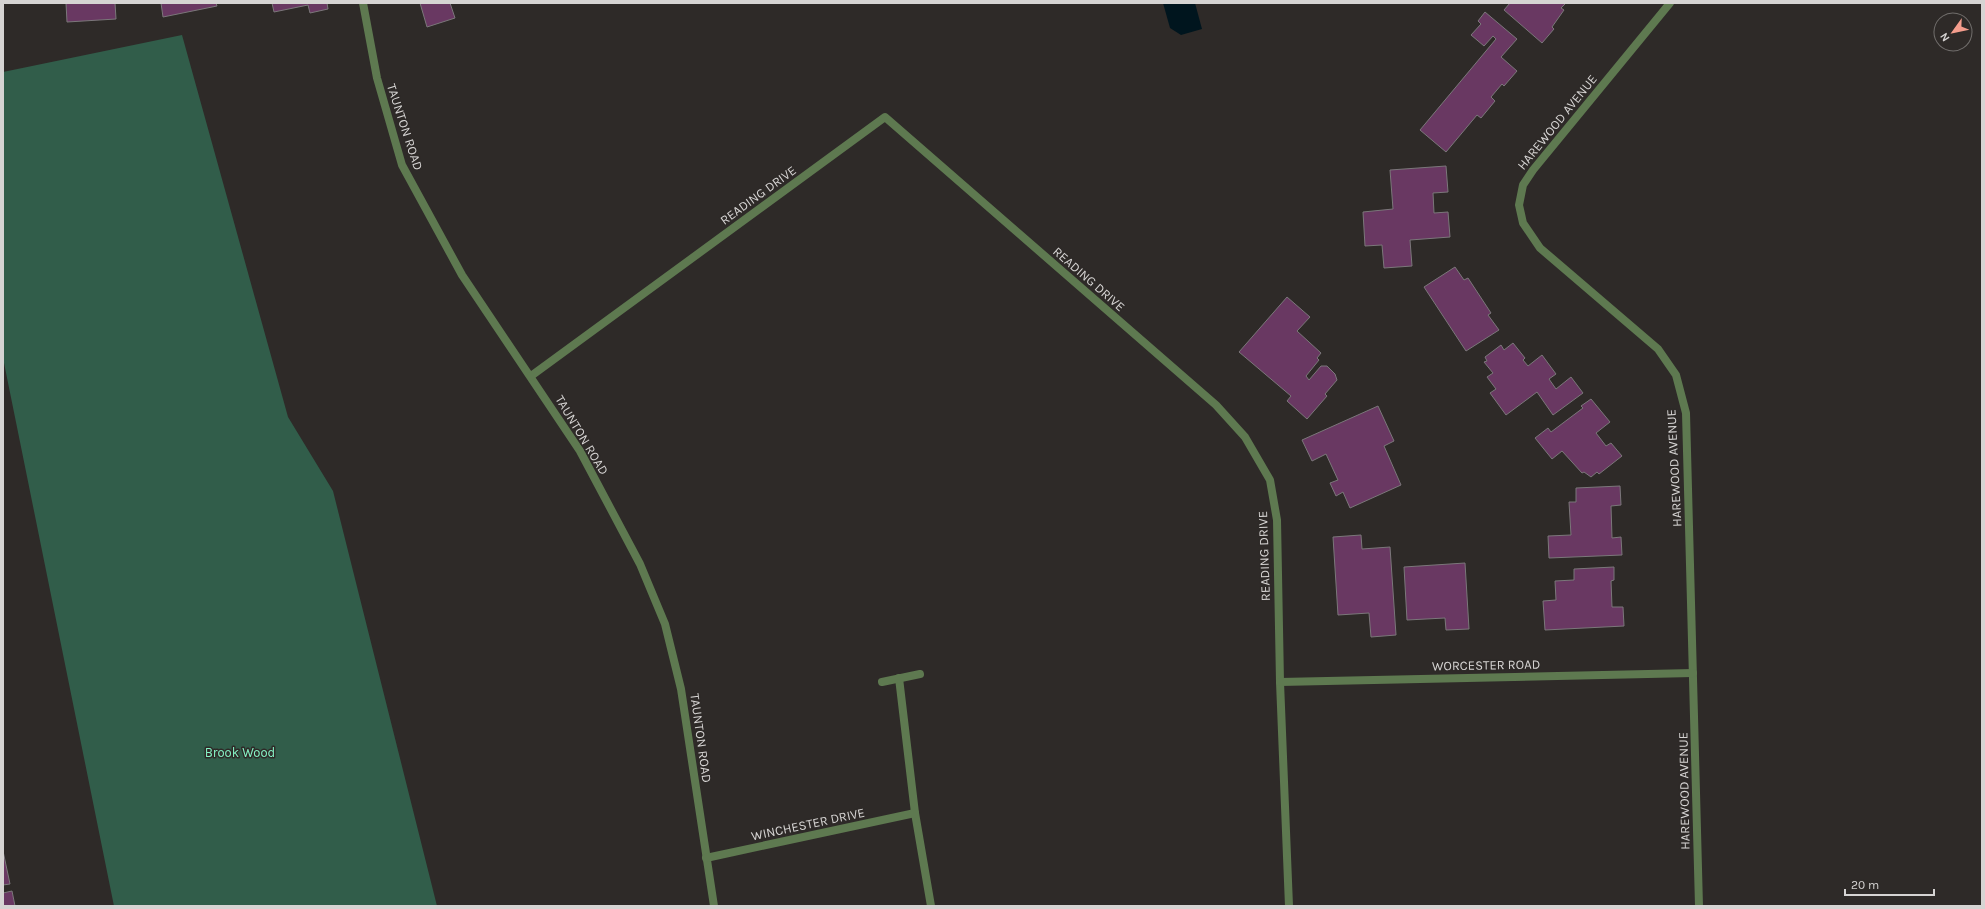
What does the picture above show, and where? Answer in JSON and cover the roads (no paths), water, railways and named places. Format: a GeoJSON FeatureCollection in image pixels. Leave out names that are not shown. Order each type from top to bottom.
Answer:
{"type":"FeatureCollection","features":[{"type":"Feature","properties":{"kind":"street","name":"TAUNTON ROAD"},"geometry":{"type":"LineString","coordinates":[[363,3],[377,78],[402,165],[462,275],[496,328],[531,376],[580,451],[640,564],[665,624],[681,689],[714,906]]}},
{"type":"Feature","properties":{"kind":"street","name":"HAREWOOD AVENUE"},"geometry":{"type":"LineString","coordinates":[[1670,3],[1533,170],[1523,185],[1519,205],[1523,223],[1540,248],[1658,349],[1676,375],[1686,413],[1699,906]]}},
{"type":"Feature","properties":{"kind":"street","name":"READING DRIVE"},"geometry":{"type":"LineString","coordinates":[[531,376],[885,117],[1216,405],[1245,437],[1270,480],[1277,520],[1280,682],[1289,906]]}},
{"type":"Feature","properties":{"kind":"street","name":"WORCESTER ROAD"},"geometry":{"type":"LineString","coordinates":[[1280,682],[1693,672]]}},
{"type":"Feature","properties":{"kind":"street"},"geometry":{"type":"LineString","coordinates":[[882,682],[920,674]]}},
{"type":"Feature","properties":{"kind":"street"},"geometry":{"type":"LineString","coordinates":[[899,678],[916,813],[931,906]]}},
{"type":"Feature","properties":{"kind":"street","name":"WINCHESTER DRIVE"},"geometry":{"type":"LineString","coordinates":[[706,858],[916,813]]}},
{"type":"Feature","properties":{"kind":"water"},"geometry":{"type":"Polygon","coordinates":[[[1163,3],[1195,3],[1202,29],[1181,35],[1170,28],[1163,3]]]}},
{"type":"Feature","properties":{"kind":"park label","name":"Brook Wood"},"geometry":{"type":"Point","coordinates":[240,752]}}]}
